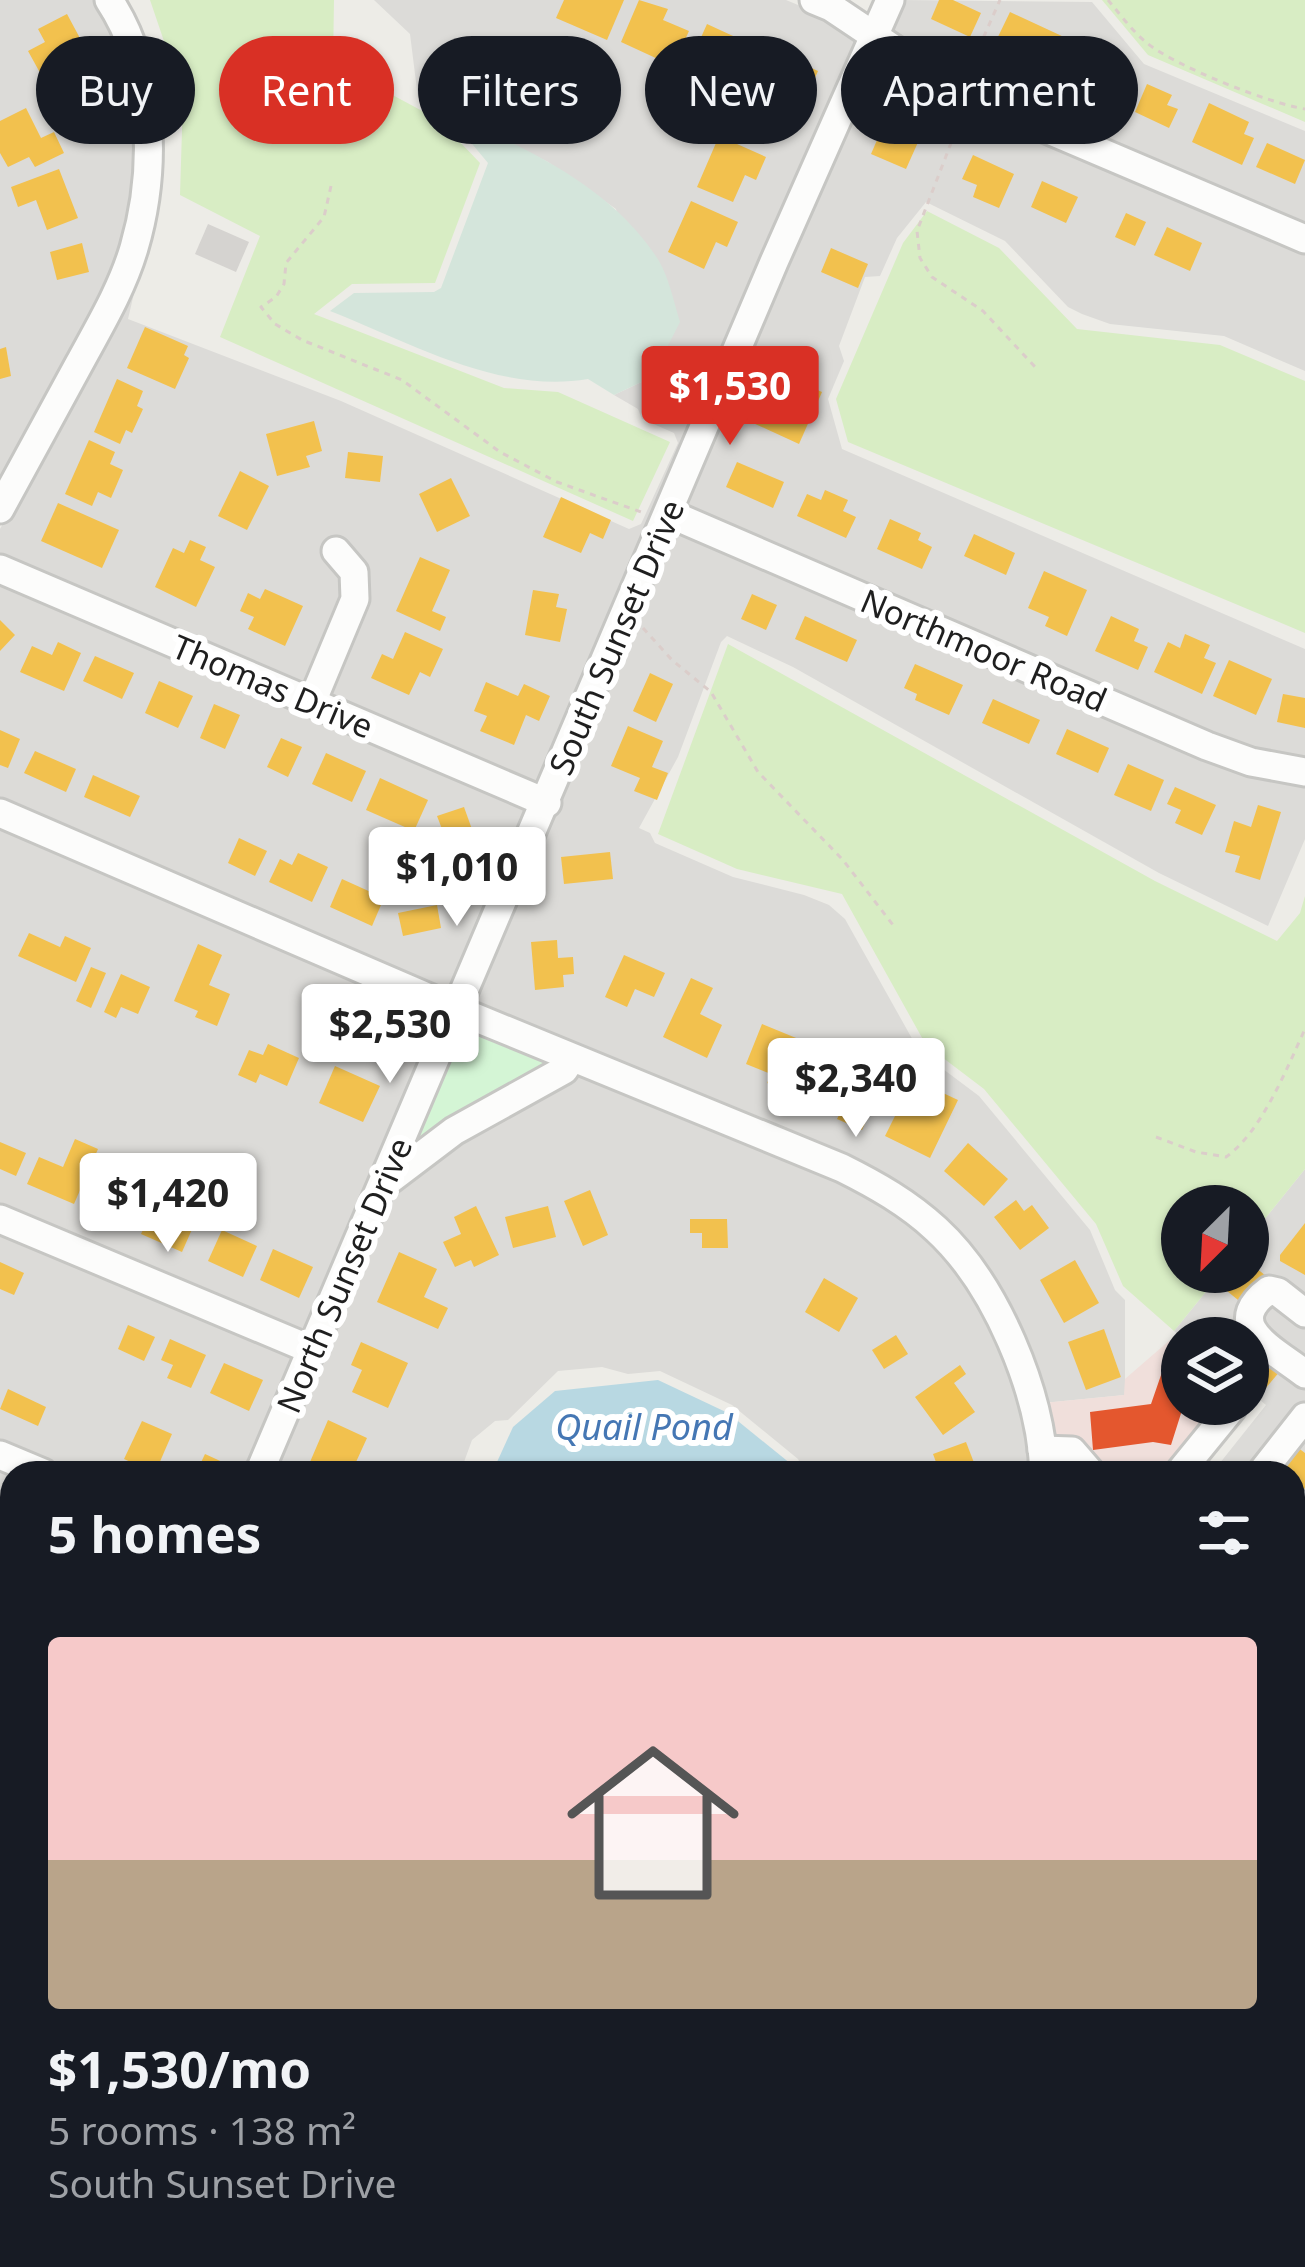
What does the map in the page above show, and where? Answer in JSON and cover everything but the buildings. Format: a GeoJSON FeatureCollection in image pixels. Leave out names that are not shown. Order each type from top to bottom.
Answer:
{"type":"FeatureCollection","features":[{"type":"Feature","properties":{"kind":"street"},"geometry":{"type":"LineString","coordinates":[[0,509],[115,298],[134,249],[144,200],[145,100],[132,41],[109,0]]}},
{"type":"Feature","properties":{"kind":"street"},"geometry":{"type":"LineString","coordinates":[[814,0],[875,36]]}},
{"type":"Feature","properties":{"kind":"street","name":"South Sunset Drive"},"geometry":{"type":"LineString","coordinates":[[875,36],[890,0]]}},
{"type":"Feature","properties":{"kind":"street","name":"South Sunset Drive"},"geometry":{"type":"LineString","coordinates":[[457,1010],[547,803],[658,514],[841,111]]}},
{"type":"Feature","properties":{"kind":"street"},"geometry":{"type":"LineString","coordinates":[[1082,144],[1305,239]]}},
{"type":"Feature","properties":{"kind":"street","name":"Northmoor Road"},"geometry":{"type":"LineString","coordinates":[[658,514],[1207,746],[1251,762],[1305,772]]}},
{"type":"Feature","properties":{"kind":"street"},"geometry":{"type":"LineString","coordinates":[[312,702],[355,599],[354,572],[336,551]]}},
{"type":"Feature","properties":{"kind":"street","name":"Thomas Drive"},"geometry":{"type":"LineString","coordinates":[[0,569],[547,803]]}},
{"type":"Feature","properties":{"kind":"street"},"geometry":{"type":"LineString","coordinates":[[0,814],[842,1168],[889,1192],[938,1231],[970,1269],[1007,1332],[1037,1417],[1043,1461]]}},
{"type":"Feature","properties":{"kind":"street","name":"North Sunset Drive"},"geometry":{"type":"LineString","coordinates":[[264,1461],[457,1010]]}},
{"type":"Feature","properties":{"kind":"street"},"geometry":{"type":"LineString","coordinates":[[381,1188],[419,1154],[564,1070],[572,1058]]}},
{"type":"Feature","properties":{"kind":"street"},"geometry":{"type":"LineString","coordinates":[[0,1219],[312,1350]]}},
{"type":"Feature","properties":{"kind":"street"},"geometry":{"type":"LineString","coordinates":[[1305,1312],[1269,1290],[1248,1318],[1250,1329],[1305,1374]]}},
{"type":"Feature","properties":{"kind":"street"},"geometry":{"type":"LineString","coordinates":[[1271,1461],[1305,1418]]}},
{"type":"Feature","properties":{"kind":"street"},"geometry":{"type":"LineString","coordinates":[[1189,1461],[1218,1425]]}},
{"type":"Feature","properties":{"kind":"street"},"geometry":{"type":"LineString","coordinates":[[1045,1461],[1072,1450],[1081,1461]]}},
{"type":"Feature","properties":{"kind":"path"},"geometry":{"type":"LineString","coordinates":[[985,36],[1000,0]]}},
{"type":"Feature","properties":{"kind":"path"},"geometry":{"type":"LineString","coordinates":[[1108,0],[1146,43],[1170,58],[1284,105],[1305,109]]}},
{"type":"Feature","properties":{"kind":"path"},"geometry":{"type":"LineString","coordinates":[[950,144],[917,231],[920,258],[932,277],[983,311],[1037,369]]}},
{"type":"Feature","properties":{"kind":"path"},"geometry":{"type":"LineString","coordinates":[[331,186],[324,217],[286,263],[284,284],[276,297],[261,308],[275,324],[302,340],[403,380],[500,452],[557,482],[658,514]]}},
{"type":"Feature","properties":{"kind":"path"},"geometry":{"type":"LineString","coordinates":[[640,622],[649,638],[711,692],[758,772],[843,860],[893,925]]}},
{"type":"Feature","properties":{"kind":"path"},"geometry":{"type":"LineString","coordinates":[[1156,1137],[1226,1157],[1246,1143],[1305,1029]]}},
{"type":"Feature","properties":{"kind":"shaded area"},"geometry":{"type":"Polygon","coordinates":[[[0,0],[96,0],[117,36],[36,36],[36,144],[135,144],[135,199],[106,294],[0,489],[0,0]]]}},
{"type":"Feature","properties":{"kind":"shaded area"},"geometry":{"type":"Polygon","coordinates":[[[374,0],[786,0],[827,17],[856,36],[841,36],[841,92],[542,790],[325,696],[354,554],[336,537],[322,553],[340,570],[347,585],[308,689],[0,557],[0,529],[123,303],[153,212],[128,319],[341,401],[629,529],[641,524],[678,443],[674,433],[642,419],[638,409],[614,395],[652,377],[616,209],[548,162],[511,144],[621,144],[621,36],[418,36],[418,98],[410,34],[374,0]]]}},
{"type":"Feature","properties":{"kind":"shaded area"},"geometry":{"type":"Polygon","coordinates":[[[900,0],[1092,2],[1121,36],[894,36],[887,31],[900,0]]]}},
{"type":"Feature","properties":{"kind":"shaded area"},"geometry":{"type":"Polygon","coordinates":[[[1138,57],[1144,64],[1305,131],[1305,228],[1108,144],[1138,144],[1138,57]]]}},
{"type":"Feature","properties":{"kind":"shaded area"},"geometry":{"type":"Polygon","coordinates":[[[841,137],[841,144],[1077,144],[1305,251],[1305,371],[1224,336],[1110,324],[1082,314],[1068,307],[1005,241],[926,202],[897,238],[880,276],[865,277],[839,346],[844,361],[828,399],[842,449],[1305,649],[1305,762],[1254,752],[681,507],[841,137]]]}},
{"type":"Feature","properties":{"kind":"shaded area"},"geometry":{"type":"Polygon","coordinates":[[[673,527],[1305,783],[1305,839],[1268,926],[1159,873],[793,667],[727,636],[678,757],[639,828],[650,833],[655,843],[733,877],[829,905],[845,919],[919,1051],[979,1096],[1090,1230],[1115,1290],[1125,1300],[1125,1395],[1043,1403],[944,1222],[470,1004],[673,527]]]}},
{"type":"Feature","properties":{"kind":"shaded area"},"geometry":{"type":"Polygon","coordinates":[[[0,580],[534,809],[452,996],[0,802],[0,580]]]}},
{"type":"Feature","properties":{"kind":"shaded area"},"geometry":{"type":"Polygon","coordinates":[[[0,825],[444,1016],[307,1336],[0,1207],[0,825]]]}},
{"type":"Feature","properties":{"kind":"shaded area"},"geometry":{"type":"Polygon","coordinates":[[[575,1070],[837,1178],[883,1201],[931,1239],[963,1276],[999,1338],[1030,1436],[1029,1461],[799,1461],[732,1405],[660,1371],[628,1374],[602,1367],[558,1371],[508,1420],[495,1421],[472,1440],[464,1461],[274,1461],[388,1194],[424,1163],[575,1070]]]}},
{"type":"Feature","properties":{"kind":"shaded area"},"geometry":{"type":"Polygon","coordinates":[[[1305,1169],[1305,1461],[1222,1461],[1250,1425],[1269,1425],[1269,1317],[1185,1317],[1205,1293],[1269,1293],[1269,1214],[1305,1169]]]}},
{"type":"Feature","properties":{"kind":"shaded area"},"geometry":{"type":"Polygon","coordinates":[[[0,1230],[299,1356],[254,1461],[42,1461],[0,1443],[0,1230]]]}},
{"type":"Feature","properties":{"kind":"shaded area"},"geometry":{"type":"Polygon","coordinates":[[[1161,1348],[1161,1425],[1236,1425],[1208,1461],[1051,1461],[1043,1403],[1124,1395],[1125,1379],[1161,1348]]]}},
{"type":"Feature","properties":{"kind":"green space"},"geometry":{"type":"Polygon","coordinates":[[[150,0],[334,0],[333,36],[219,36],[219,144],[394,144],[394,96],[418,109],[418,144],[462,144],[480,163],[435,283],[352,284],[314,314],[504,388],[558,392],[670,442],[633,521],[220,337],[260,236],[180,195],[182,144],[195,144],[195,36],[162,36],[150,0]]]}},
{"type":"Feature","properties":{"kind":"green space"},"geometry":{"type":"Polygon","coordinates":[[[1102,0],[1305,0],[1305,122],[1148,55],[1138,36],[1132,36],[1102,0]]]}},
{"type":"Feature","properties":{"kind":"green space"},"geometry":{"type":"Polygon","coordinates":[[[472,144],[515,144],[593,191],[640,235],[663,268],[680,322],[652,377],[614,395],[588,379],[555,382],[489,373],[330,311],[354,293],[441,288],[488,163],[472,144]]]}},
{"type":"Feature","properties":{"kind":"green space"},"geometry":{"type":"Polygon","coordinates":[[[927,211],[999,248],[1077,329],[1220,345],[1305,381],[1305,633],[848,442],[836,399],[903,243],[927,211]]]}},
{"type":"Feature","properties":{"kind":"green space"},"geometry":{"type":"Polygon","coordinates":[[[728,644],[1155,881],[1277,941],[1300,913],[1305,896],[1305,1169],[1269,1214],[1269,1185],[1161,1185],[1161,1293],[1205,1293],[1185,1317],[1161,1320],[1123,1286],[1096,1224],[984,1089],[926,1045],[842,894],[737,869],[658,834],[728,644]]]}},
{"type":"Feature","properties":{"kind":"green space"},"geometry":{"type":"Polygon","coordinates":[[[462,1026],[555,1065],[411,1146],[462,1026]]]}},
{"type":"Feature","properties":{"kind":"water","name":"Quail Pond"},"geometry":{"type":"Polygon","coordinates":[[[658,1380],[728,1413],[787,1461],[497,1461],[513,1427],[555,1391],[658,1380]]]}}]}
